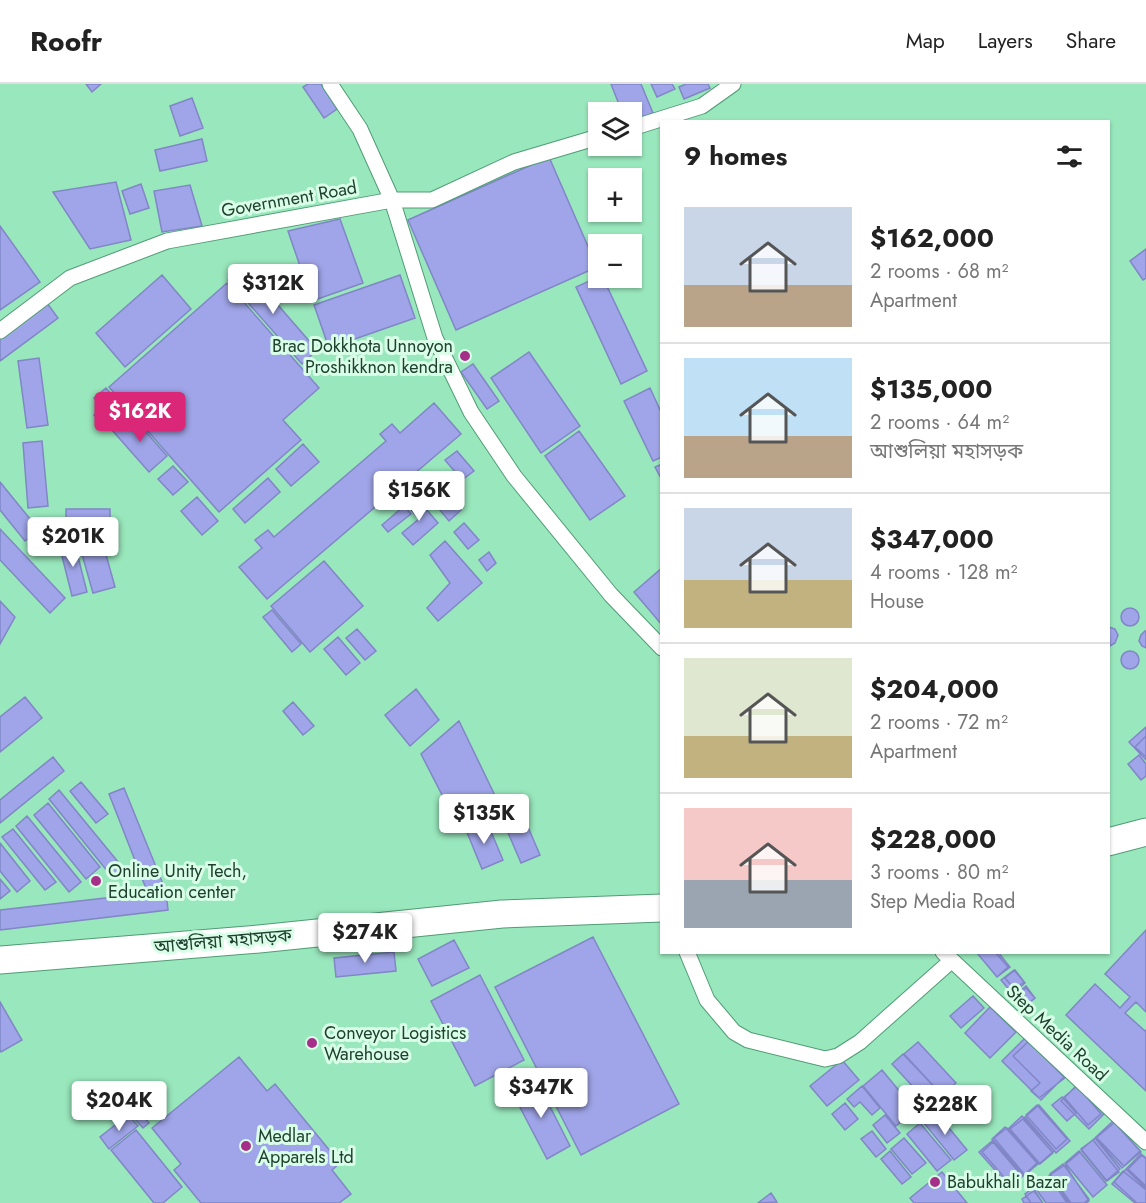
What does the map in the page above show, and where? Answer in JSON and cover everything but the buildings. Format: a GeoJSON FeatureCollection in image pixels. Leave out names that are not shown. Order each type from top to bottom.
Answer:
{"type":"FeatureCollection","features":[{"type":"Feature","properties":{"kind":"highway"},"geometry":{"type":"LineString","coordinates":[[1110,841],[1146,832]]}},
{"type":"Feature","properties":{"kind":"highway","name":"আশুলিয়া মহাসড়ক"},"geometry":{"type":"LineString","coordinates":[[0,960],[259,939],[502,914],[660,908]]}},
{"type":"Feature","properties":{"kind":"street"},"geometry":{"type":"LineString","coordinates":[[330,84],[360,129],[392,200],[435,338],[471,412],[522,485],[611,594],[660,646]]}},
{"type":"Feature","properties":{"kind":"street"},"geometry":{"type":"LineString","coordinates":[[642,125],[702,106],[733,84]]}},
{"type":"Feature","properties":{"kind":"street","name":"Government Road"},"geometry":{"type":"LineString","coordinates":[[0,331],[70,278],[167,241],[392,200],[432,200],[514,162],[588,140]]}},
{"type":"Feature","properties":{"kind":"street"},"geometry":{"type":"LineString","coordinates":[[688,954],[707,1000],[734,1032],[756,1042],[825,1059],[838,1056],[860,1042],[947,957]]}},
{"type":"Feature","properties":{"kind":"street","name":"Step Media Road"},"geometry":{"type":"LineString","coordinates":[[947,957],[1146,1142]]}},
{"type":"Feature","properties":{"kind":"place","name":"Brac Dokkhota Unnoyon Proshikknon kendra"},"geometry":{"type":"Point","coordinates":[465,356]}},
{"type":"Feature","properties":{"kind":"place","name":"Online Unity Tech, Education center"},"geometry":{"type":"Point","coordinates":[96,881]}},
{"type":"Feature","properties":{"kind":"place","name":"Conveyor Logistics Warehouse"},"geometry":{"type":"Point","coordinates":[312,1043]}},
{"type":"Feature","properties":{"kind":"place","name":"Medlar Apparels Ltd"},"geometry":{"type":"Point","coordinates":[246,1146]}},
{"type":"Feature","properties":{"kind":"place","name":"Babukhali Bazar"},"geometry":{"type":"Point","coordinates":[935,1182]}}]}
